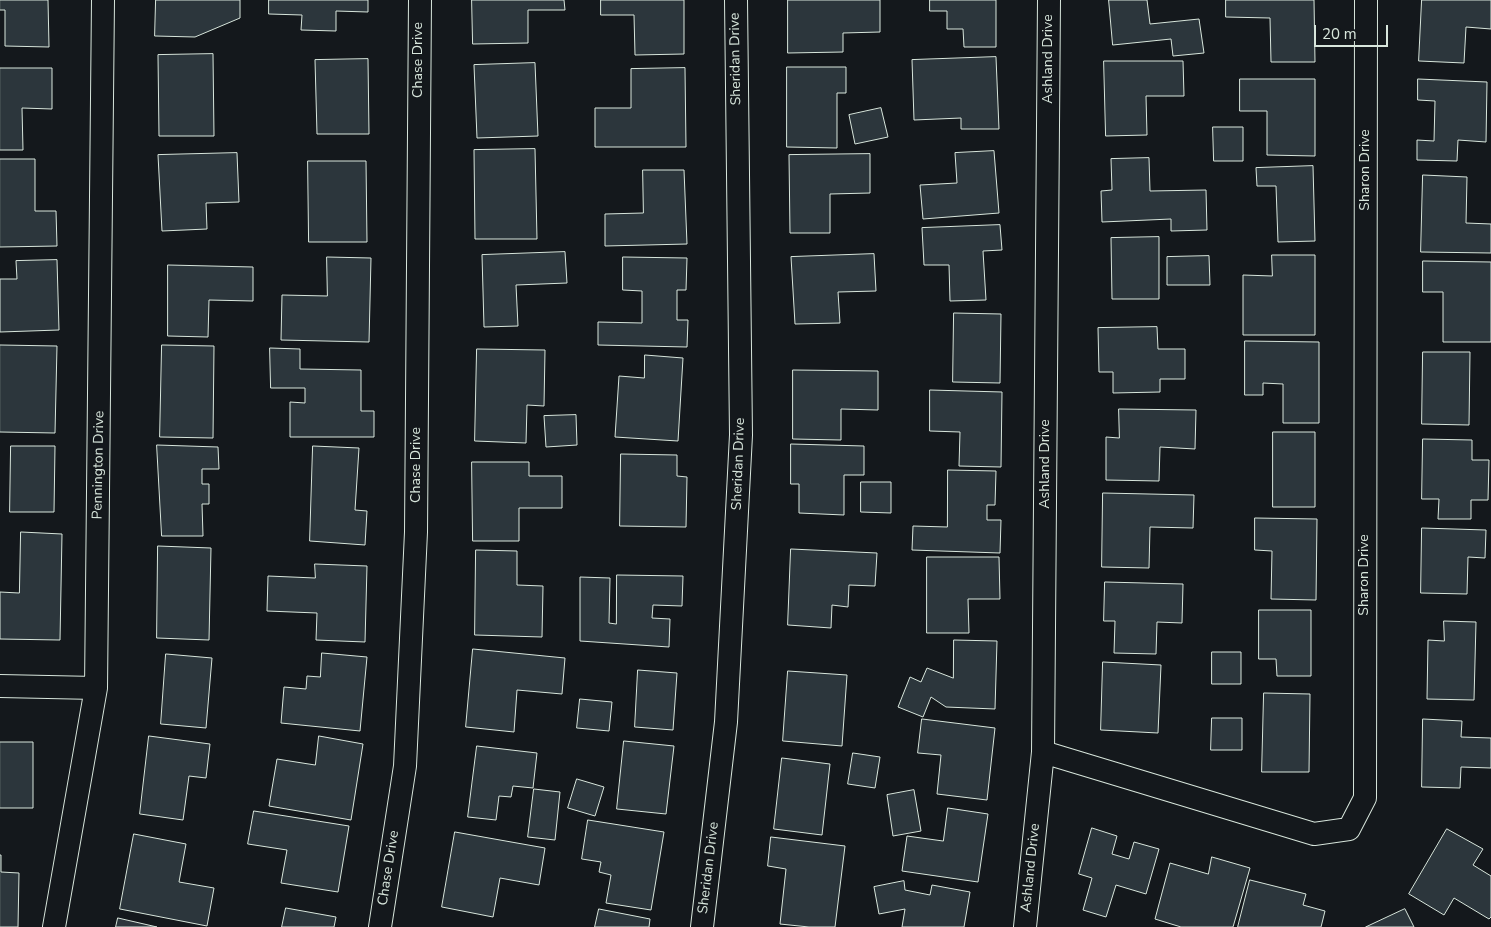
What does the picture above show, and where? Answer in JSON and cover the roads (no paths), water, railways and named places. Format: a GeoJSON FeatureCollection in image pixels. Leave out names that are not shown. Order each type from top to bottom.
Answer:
{"type":"FeatureCollection","features":[{"type":"Feature","properties":{"kind":"street","name":"Pennington Drive"},"geometry":{"type":"LineString","coordinates":[[54,927],[96,688],[103,0]]}},
{"type":"Feature","properties":{"kind":"street","name":"Chase Drive"},"geometry":{"type":"LineString","coordinates":[[380,927],[405,766],[416,532],[420,0]]}},
{"type":"Feature","properties":{"kind":"street","name":"Sheridan Drive"},"geometry":{"type":"LineString","coordinates":[[702,927],[726,722],[741,435],[736,0]]}},
{"type":"Feature","properties":{"kind":"street","name":"Ashland Drive"},"geometry":{"type":"LineString","coordinates":[[1025,927],[1043,752],[1050,0]]}},
{"type":"Feature","properties":{"kind":"street","name":"Sharon Drive"},"geometry":{"type":"LineString","coordinates":[[1043,752],[1314,834],[1349,829],[1365,798],[1366,0]]}},
{"type":"Feature","properties":{"kind":"street"},"geometry":{"type":"LineString","coordinates":[[0,686],[96,688]]}}]}
